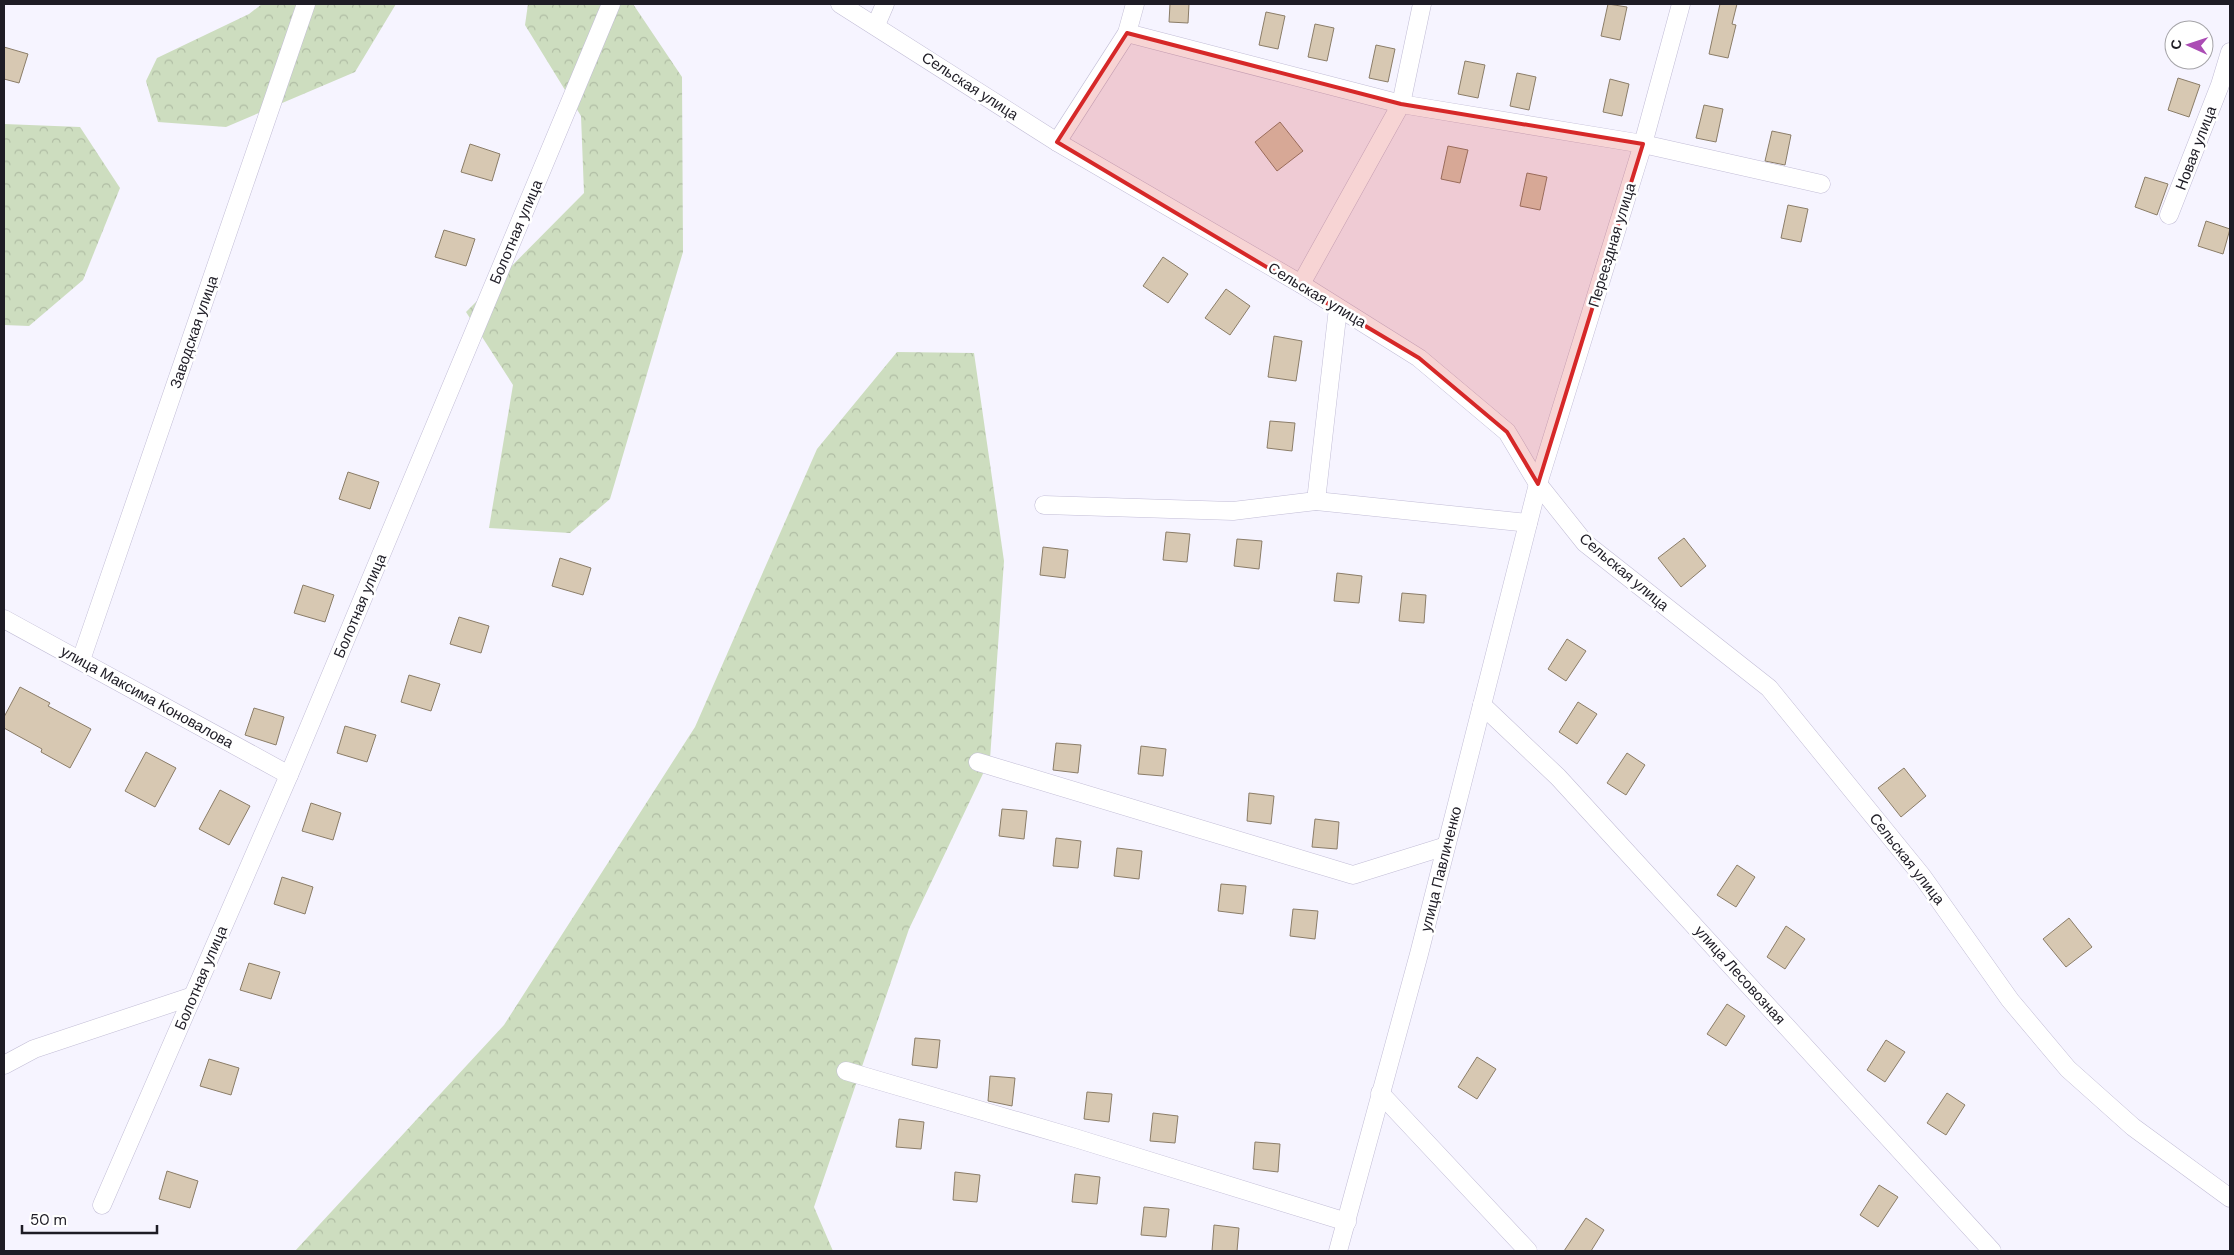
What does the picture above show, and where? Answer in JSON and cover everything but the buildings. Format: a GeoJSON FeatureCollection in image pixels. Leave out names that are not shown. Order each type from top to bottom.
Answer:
{"type":"FeatureCollection","features":[{"type":"Feature","properties":{"kind":"street","name":"Заводская улица"},"geometry":{"type":"LineString","coordinates":[[81,660],[306,4]]}},
{"type":"Feature","properties":{"kind":"street","name":"Болотная улица"},"geometry":{"type":"LineString","coordinates":[[102,1205],[289,775],[611,4]]}},
{"type":"Feature","properties":{"kind":"street","name":"Сельская улица"},"geometry":{"type":"LineString","coordinates":[[840,4],[876,25],[1057,142],[1301,284],[1419,358],[1507,432],[1538,484],[1585,543],[1769,688],[1922,876],[2010,1000],[2068,1069],[2133,1127],[2230,1198]]}},
{"type":"Feature","properties":{"kind":"street"},"geometry":{"type":"LineString","coordinates":[[876,25],[885,4]]}},
{"type":"Feature","properties":{"kind":"street"},"geometry":{"type":"LineString","coordinates":[[1057,142],[1127,33],[1135,4]]}},
{"type":"Feature","properties":{"kind":"street"},"geometry":{"type":"LineString","coordinates":[[1301,284],[1401,104],[1422,4]]}},
{"type":"Feature","properties":{"kind":"street","name":"Переездная улица"},"geometry":{"type":"LineString","coordinates":[[1538,484],[1643,144],[1681,4]]}},
{"type":"Feature","properties":{"kind":"street"},"geometry":{"type":"LineString","coordinates":[[1127,33],[1401,104],[1643,144],[1821,184]]}},
{"type":"Feature","properties":{"kind":"street","name":"Новая улица"},"geometry":{"type":"LineString","coordinates":[[2169,215],[2220,86],[2230,52]]}},
{"type":"Feature","properties":{"kind":"street"},"geometry":{"type":"LineString","coordinates":[[1316,501],[1338,308]]}},
{"type":"Feature","properties":{"kind":"street","name":"улица Павличенко"},"geometry":{"type":"LineString","coordinates":[[1338,1251],[1419,954],[1538,484]]}},
{"type":"Feature","properties":{"kind":"street"},"geometry":{"type":"LineString","coordinates":[[1044,505],[1233,511],[1316,501],[1528,523]]}},
{"type":"Feature","properties":{"kind":"street","name":"улица Максима Коновалова"},"geometry":{"type":"LineString","coordinates":[[4,619],[289,775]]}},
{"type":"Feature","properties":{"kind":"street","name":"улица Лесовозная"},"geometry":{"type":"LineString","coordinates":[[1482,705],[1558,777],[1992,1251]]}},
{"type":"Feature","properties":{"kind":"street"},"geometry":{"type":"LineString","coordinates":[[978,762],[1354,875],[1446,846]]}},
{"type":"Feature","properties":{"kind":"street"},"geometry":{"type":"LineString","coordinates":[[4,1065],[34,1049],[193,996]]}},
{"type":"Feature","properties":{"kind":"street"},"geometry":{"type":"LineString","coordinates":[[846,1071],[1075,1138],[1347,1222]]}},
{"type":"Feature","properties":{"kind":"street"},"geometry":{"type":"LineString","coordinates":[[1380,1092],[1528,1251]]}},
{"type":"Feature","properties":{"kind":"highlighted area"},"geometry":{"type":"Polygon","coordinates":[[[1127,33],[1401,104],[1643,144],[1538,484],[1507,432],[1419,358],[1057,142],[1127,33]]]}},
{"type":"Feature","properties":{"kind":"green space"},"geometry":{"type":"Polygon","coordinates":[[[262,4],[396,4],[355,72],[226,127],[158,122],[146,81],[157,58],[249,14],[262,4]]]}},
{"type":"Feature","properties":{"kind":"green space"},"geometry":{"type":"Polygon","coordinates":[[[528,4],[633,4],[682,77],[683,252],[610,499],[570,533],[489,528],[513,385],[466,312],[584,193],[581,116],[525,25],[528,4]]]}},
{"type":"Feature","properties":{"kind":"green space"},"geometry":{"type":"Polygon","coordinates":[[[4,124],[80,127],[120,188],[83,280],[29,326],[4,325],[4,124]]]}},
{"type":"Feature","properties":{"kind":"green space"},"geometry":{"type":"Polygon","coordinates":[[[897,352],[974,353],[1004,561],[990,759],[909,929],[814,1207],[833,1251],[295,1251],[504,1025],[695,727],[817,449],[897,352]]]}}]}
